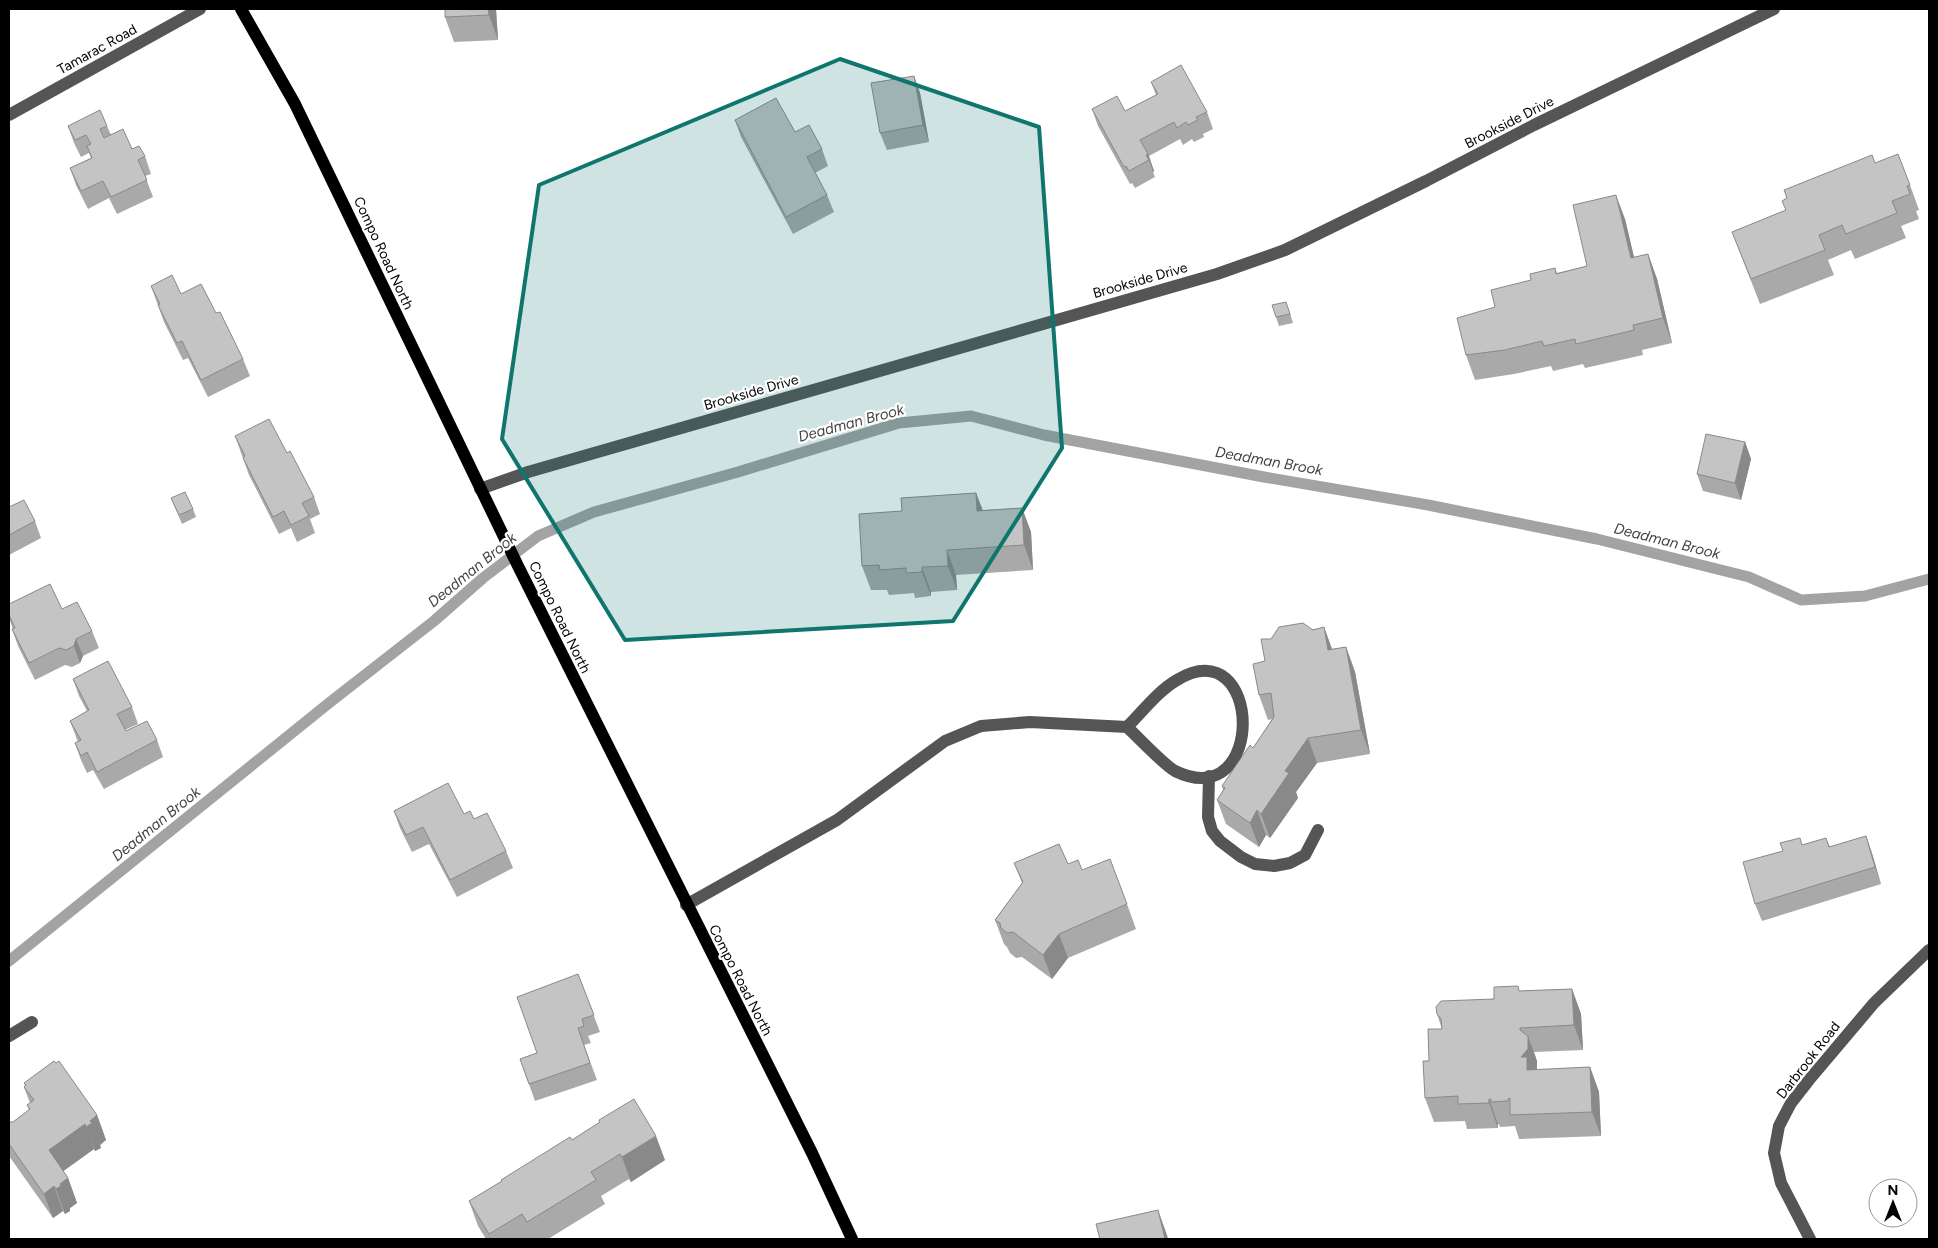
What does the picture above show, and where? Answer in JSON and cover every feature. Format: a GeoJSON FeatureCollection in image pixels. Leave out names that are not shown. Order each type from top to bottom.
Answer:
{"type":"FeatureCollection","features":[{"type":"Feature","properties":{"kind":"main road","name":"Compo Road North"},"geometry":{"type":"LineString","coordinates":[[241,9],[299,113],[503,536],[686,905],[812,1153],[852,1239]]}},
{"type":"Feature","properties":{"kind":"street","name":"Tamarac Road"},"geometry":{"type":"LineString","coordinates":[[9,115],[200,9]]}},
{"type":"Feature","properties":{"kind":"street","name":"Brookside Drive"},"geometry":{"type":"LineString","coordinates":[[480,489],[528,472],[1217,274],[1285,250],[1426,181],[1534,125],[1774,9]]}},
{"type":"Feature","properties":{"kind":"street"},"geometry":{"type":"LineString","coordinates":[[686,905],[837,820],[945,741],[981,726],[1030,722],[1127,727],[1174,770],[1194,777],[1209,776],[1224,771],[1234,760],[1242,741],[1243,718],[1237,691],[1228,678],[1213,672],[1196,672],[1178,680],[1158,695],[1127,727]]}},
{"type":"Feature","properties":{"kind":"street"},"geometry":{"type":"LineString","coordinates":[[1209,776],[1208,817],[1212,831],[1220,841],[1241,857],[1255,864],[1274,866],[1290,863],[1305,855],[1318,830]]}},
{"type":"Feature","properties":{"kind":"street","name":"Darbrook Road"},"geometry":{"type":"LineString","coordinates":[[1810,1239],[1781,1183],[1774,1153],[1779,1126],[1791,1103],[1808,1080],[1874,1003],[1929,950]]}},
{"type":"Feature","properties":{"kind":"street"},"geometry":{"type":"LineString","coordinates":[[9,1036],[32,1022]]}},
{"type":"Feature","properties":{"kind":"highlighted area"},"geometry":{"type":"Polygon","coordinates":[[[840,59],[1039,127],[1062,448],[953,621],[625,640],[502,439],[539,185],[840,59]]]}},
{"type":"Feature","properties":{"kind":"building"},"geometry":{"type":"Polygon","coordinates":[[[445,9],[488,9],[489,15],[445,17],[445,9]]]}},
{"type":"Feature","properties":{"kind":"building"},"geometry":{"type":"Polygon","coordinates":[[[1181,65],[1207,112],[1196,117],[1198,120],[1188,125],[1186,122],[1177,128],[1174,122],[1140,140],[1148,154],[1146,155],[1149,160],[1129,171],[1126,166],[1124,167],[1092,109],[1117,96],[1125,111],[1158,94],[1151,82],[1181,65]]]}},
{"type":"Feature","properties":{"kind":"building"},"geometry":{"type":"Polygon","coordinates":[[[914,76],[923,125],[880,133],[871,83],[914,76]]]}},
{"type":"Feature","properties":{"kind":"building"},"geometry":{"type":"Polygon","coordinates":[[[776,98],[795,132],[809,125],[822,149],[807,157],[827,195],[786,217],[735,120],[776,98]]]}},
{"type":"Feature","properties":{"kind":"building"},"geometry":{"type":"Polygon","coordinates":[[[100,110],[107,126],[100,129],[104,138],[123,129],[132,149],[139,146],[145,156],[138,160],[147,180],[111,197],[103,181],[81,191],[70,168],[92,158],[87,146],[91,144],[86,135],[75,140],[68,126],[100,110]]]}},
{"type":"Feature","properties":{"kind":"building"},"geometry":{"type":"Polygon","coordinates":[[[1898,154],[1910,185],[1907,186],[1910,194],[1892,201],[1897,213],[1846,234],[1842,225],[1819,235],[1825,250],[1751,279],[1732,232],[1786,210],[1782,201],[1787,198],[1784,190],[1872,155],[1875,163],[1898,154]]]}},
{"type":"Feature","properties":{"kind":"building"},"geometry":{"type":"Polygon","coordinates":[[[1616,195],[1631,258],[1648,254],[1663,318],[1633,325],[1634,330],[1576,344],[1575,339],[1544,346],[1542,341],[1505,350],[1466,355],[1457,318],[1495,307],[1491,290],[1531,280],[1530,274],[1555,268],[1556,274],[1587,266],[1573,205],[1616,195]]]}},
{"type":"Feature","properties":{"kind":"building"},"geometry":{"type":"Polygon","coordinates":[[[172,275],[181,294],[201,284],[216,313],[220,312],[243,359],[201,380],[182,341],[177,343],[158,305],[160,304],[151,286],[172,275]]]}},
{"type":"Feature","properties":{"kind":"building"},"geometry":{"type":"Polygon","coordinates":[[[1286,302],[1290,314],[1276,317],[1272,305],[1286,302]]]}},
{"type":"Feature","properties":{"kind":"building"},"geometry":{"type":"Polygon","coordinates":[[[269,419],[287,453],[290,451],[314,497],[302,503],[309,516],[291,525],[284,511],[273,517],[243,458],[245,456],[235,436],[269,419]]]}},
{"type":"Feature","properties":{"kind":"building"},"geometry":{"type":"Polygon","coordinates":[[[1706,434],[1745,442],[1735,483],[1697,474],[1706,434]]]}},
{"type":"Feature","properties":{"kind":"building"},"geometry":{"type":"Polygon","coordinates":[[[185,492],[193,509],[179,515],[171,498],[185,492]]]}},
{"type":"Feature","properties":{"kind":"building"},"geometry":{"type":"Polygon","coordinates":[[[976,493],[977,511],[1022,508],[1024,545],[947,550],[948,566],[922,567],[922,572],[906,573],[906,568],[880,570],[879,565],[862,566],[859,514],[902,511],[901,498],[976,493]]]}},
{"type":"Feature","properties":{"kind":"building"},"geometry":{"type":"Polygon","coordinates":[[[24,500],[35,521],[9,535],[9,507],[24,500]]]}},
{"type":"Feature","properties":{"kind":"building"},"geometry":{"type":"Polygon","coordinates":[[[50,584],[62,609],[77,602],[92,631],[76,639],[74,646],[66,650],[59,648],[29,663],[12,629],[15,628],[9,615],[9,604],[50,584]]]}},
{"type":"Feature","properties":{"kind":"building"},"geometry":{"type":"Polygon","coordinates":[[[1303,623],[1313,630],[1324,627],[1328,650],[1346,647],[1361,730],[1308,738],[1285,771],[1289,773],[1261,814],[1257,810],[1250,823],[1217,800],[1225,788],[1222,786],[1250,745],[1253,748],[1274,717],[1271,693],[1259,695],[1253,664],[1265,661],[1261,639],[1271,639],[1279,627],[1303,623]]]}},
{"type":"Feature","properties":{"kind":"building"},"geometry":{"type":"Polygon","coordinates":[[[108,661],[132,707],[117,714],[126,731],[147,721],[157,740],[97,772],[87,752],[81,756],[75,743],[81,740],[70,721],[89,710],[73,679],[108,661]]]}},
{"type":"Feature","properties":{"kind":"building"},"geometry":{"type":"Polygon","coordinates":[[[448,783],[464,814],[470,811],[474,819],[487,813],[506,851],[450,880],[423,827],[406,835],[394,811],[448,783]]]}},
{"type":"Feature","properties":{"kind":"building"},"geometry":{"type":"Polygon","coordinates":[[[1866,836],[1875,867],[1755,904],[1743,862],[1783,851],[1780,843],[1800,838],[1802,845],[1826,838],[1829,847],[1866,836]]]}},
{"type":"Feature","properties":{"kind":"building"},"geometry":{"type":"Polygon","coordinates":[[[1059,844],[1068,864],[1078,860],[1082,870],[1110,859],[1127,904],[1059,934],[1043,955],[1013,932],[1007,933],[1001,928],[1000,923],[995,920],[1023,882],[1014,863],[1059,844]]]}},
{"type":"Feature","properties":{"kind":"building"},"geometry":{"type":"Polygon","coordinates":[[[578,974],[594,1015],[582,1019],[584,1026],[578,1028],[590,1063],[529,1084],[520,1059],[537,1053],[517,997],[578,974]]]}},
{"type":"Feature","properties":{"kind":"building"},"geometry":{"type":"Polygon","coordinates":[[[1518,986],[1519,991],[1572,989],[1574,1025],[1520,1028],[1528,1036],[1528,1049],[1521,1057],[1527,1057],[1527,1070],[1590,1067],[1592,1112],[1510,1115],[1510,1098],[1508,1101],[1491,1102],[1491,1099],[1489,1099],[1489,1103],[1458,1104],[1458,1096],[1425,1098],[1423,1061],[1429,1061],[1428,1029],[1442,1029],[1441,1019],[1437,1014],[1436,1007],[1441,1001],[1494,999],[1494,987],[1518,986]]]}},
{"type":"Feature","properties":{"kind":"building"},"geometry":{"type":"Polygon","coordinates":[[[54,1061],[56,1063],[59,1061],[97,1115],[90,1121],[92,1123],[86,1127],[85,1124],[49,1150],[68,1178],[60,1184],[61,1186],[56,1189],[54,1186],[44,1194],[9,1144],[9,1122],[13,1122],[30,1109],[27,1105],[34,1100],[24,1087],[26,1085],[24,1083],[54,1061]]]}},
{"type":"Feature","properties":{"kind":"building"},"geometry":{"type":"Polygon","coordinates":[[[634,1099],[656,1136],[622,1157],[620,1154],[591,1172],[596,1180],[527,1222],[522,1214],[489,1234],[469,1201],[570,1137],[572,1140],[600,1122],[599,1120],[634,1099]]]}},
{"type":"Feature","properties":{"kind":"building"},"geometry":{"type":"Polygon","coordinates":[[[1158,1210],[1165,1239],[1100,1239],[1096,1224],[1158,1210]]]}},
{"type":"Feature","properties":{"kind":"waterway","name":"Deadman Brook"},"geometry":{"type":"LineString","coordinates":[[9,961],[329,703],[434,621],[483,578],[538,536],[594,512],[738,472],[899,423],[971,416],[1044,435],[1264,477],[1428,505],[1597,539],[1749,577],[1801,600],[1865,596],[1929,579]]}}]}
